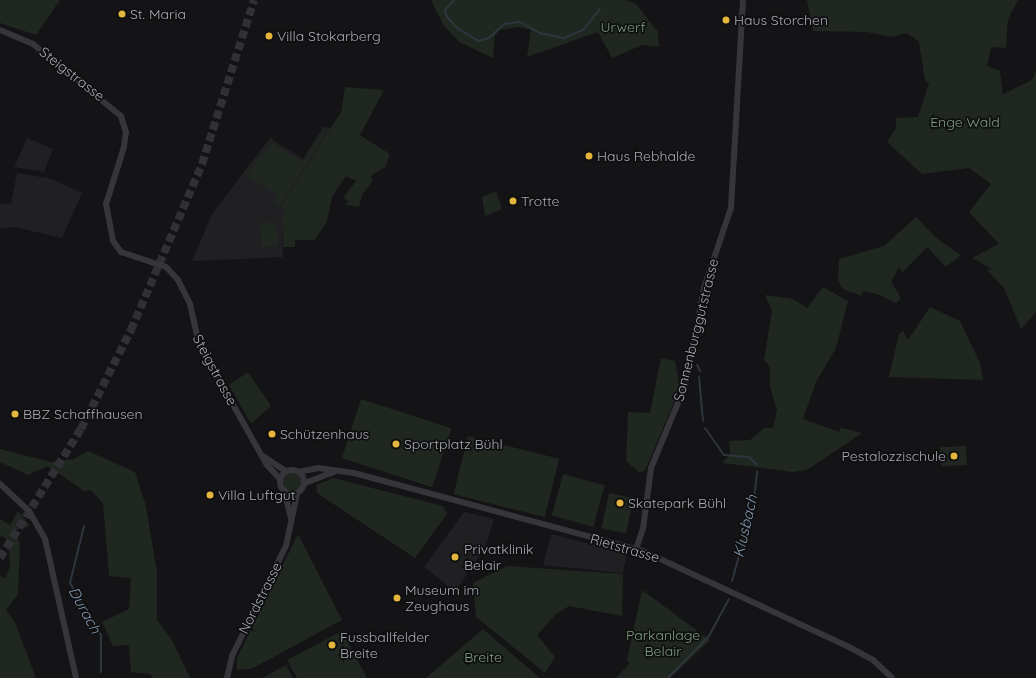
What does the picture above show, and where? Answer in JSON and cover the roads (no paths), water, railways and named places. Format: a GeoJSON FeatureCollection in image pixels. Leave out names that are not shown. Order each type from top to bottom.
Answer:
{"type":"FeatureCollection","features":[{"type":"Feature","properties":{"kind":"street","name":"Sonnenburggutstrasse"},"geometry":{"type":"LineString","coordinates":[[636,549],[643,529],[651,468],[685,386],[704,288],[731,208],[743,0]]}},
{"type":"Feature","properties":{"kind":"street","name":"Steigstrasse"},"geometry":{"type":"LineString","coordinates":[[0,30],[33,44],[121,116],[126,132],[124,147],[106,204],[113,241],[121,252],[166,267],[178,280],[190,304],[199,344],[262,455],[279,478]]}},
{"type":"Feature","properties":{"kind":"street","name":"Steigstrasse"},"geometry":{"type":"LineString","coordinates":[[262,455],[285,471]]}},
{"type":"Feature","properties":{"kind":"street","name":"Rietstrasse"},"geometry":{"type":"LineString","coordinates":[[298,472],[318,468],[337,471],[636,549],[673,563],[847,646],[873,660],[892,678]]}},
{"type":"Feature","properties":{"kind":"street"},"geometry":{"type":"LineString","coordinates":[[291,518],[284,490],[279,478],[285,471],[298,472],[304,483]]}},
{"type":"Feature","properties":{"kind":"street"},"geometry":{"type":"LineString","coordinates":[[284,490],[297,494],[304,483],[337,471]]}},
{"type":"Feature","properties":{"kind":"street"},"geometry":{"type":"LineString","coordinates":[[0,484],[29,511],[45,539],[76,678]]}},
{"type":"Feature","properties":{"kind":"street","name":"Nordstrasse"},"geometry":{"type":"LineString","coordinates":[[227,678],[232,656],[286,546],[297,494]]}},
{"type":"Feature","properties":{"kind":"waterway","name":"Klusbach"},"geometry":{"type":"LineString","coordinates":[[454,0],[445,10],[447,17],[457,28],[479,41],[489,38],[504,24],[520,22],[540,33],[564,38],[583,30],[600,9]]}},
{"type":"Feature","properties":{"kind":"waterway","name":"Klusbach"},"geometry":{"type":"LineString","coordinates":[[697,365],[700,371]]}},
{"type":"Feature","properties":{"kind":"waterway","name":"Klusbach"},"geometry":{"type":"LineString","coordinates":[[699,377],[703,421]]}},
{"type":"Feature","properties":{"kind":"waterway","name":"Klusbach"},"geometry":{"type":"LineString","coordinates":[[705,428],[724,455],[749,457],[757,465]]}},
{"type":"Feature","properties":{"kind":"waterway","name":"Klusbach"},"geometry":{"type":"LineString","coordinates":[[732,581],[753,506],[757,471]]}},
{"type":"Feature","properties":{"kind":"waterway","name":"Durach"},"geometry":{"type":"LineString","coordinates":[[84,526],[70,583],[101,635],[101,672]]}},
{"type":"Feature","properties":{"kind":"waterway","name":"Klusbach"},"geometry":{"type":"LineString","coordinates":[[668,678],[709,636],[729,599]]}},
{"type":"Feature","properties":{"kind":"tunnel"},"geometry":{"type":"LineString","coordinates":[[0,558],[81,429],[131,330],[202,164],[254,0]]}},
{"type":"Feature","properties":{"kind":"place","name":"St. Maria"},"geometry":{"type":"Point","coordinates":[122,14]}},
{"type":"Feature","properties":{"kind":"place","name":"Haus Storchen"},"geometry":{"type":"Point","coordinates":[726,20]}},
{"type":"Feature","properties":{"kind":"place","name":"Villa Stokarberg"},"geometry":{"type":"Point","coordinates":[269,36]}},
{"type":"Feature","properties":{"kind":"place","name":"Haus Rebhalde"},"geometry":{"type":"Point","coordinates":[589,156]}},
{"type":"Feature","properties":{"kind":"place","name":"Trotte"},"geometry":{"type":"Point","coordinates":[513,201]}},
{"type":"Feature","properties":{"kind":"place","name":"BBZ Schaffhausen"},"geometry":{"type":"Point","coordinates":[15,414]}},
{"type":"Feature","properties":{"kind":"place","name":"Schützenhaus"},"geometry":{"type":"Point","coordinates":[272,434]}},
{"type":"Feature","properties":{"kind":"place","name":"Sportplatz Bühl"},"geometry":{"type":"Point","coordinates":[396,444]}},
{"type":"Feature","properties":{"kind":"place","name":"Pestalozzischule"},"geometry":{"type":"Point","coordinates":[954,456]}},
{"type":"Feature","properties":{"kind":"place","name":"Villa Luftgut"},"geometry":{"type":"Point","coordinates":[210,495]}},
{"type":"Feature","properties":{"kind":"place","name":"Skatepark Bühl"},"geometry":{"type":"Point","coordinates":[620,503]}},
{"type":"Feature","properties":{"kind":"place","name":"Privatklinik Belair"},"geometry":{"type":"Point","coordinates":[455,557]}},
{"type":"Feature","properties":{"kind":"place","name":"Museum im Zeughaus"},"geometry":{"type":"Point","coordinates":[397,598]}},
{"type":"Feature","properties":{"kind":"place","name":"Fussballfelder Breite"},"geometry":{"type":"Point","coordinates":[332,645]}},
{"type":"Feature","properties":{"kind":"park label","name":"Urwerf"},"geometry":{"type":"Point","coordinates":[623,27]}},
{"type":"Feature","properties":{"kind":"park label","name":"Enge Wald"},"geometry":{"type":"Point","coordinates":[965,122]}},
{"type":"Feature","properties":{"kind":"park label","name":"Parkanlage Belair"},"geometry":{"type":"Point","coordinates":[663,644]}},
{"type":"Feature","properties":{"kind":"park label","name":"Breite"},"geometry":{"type":"Point","coordinates":[483,657]}}]}
